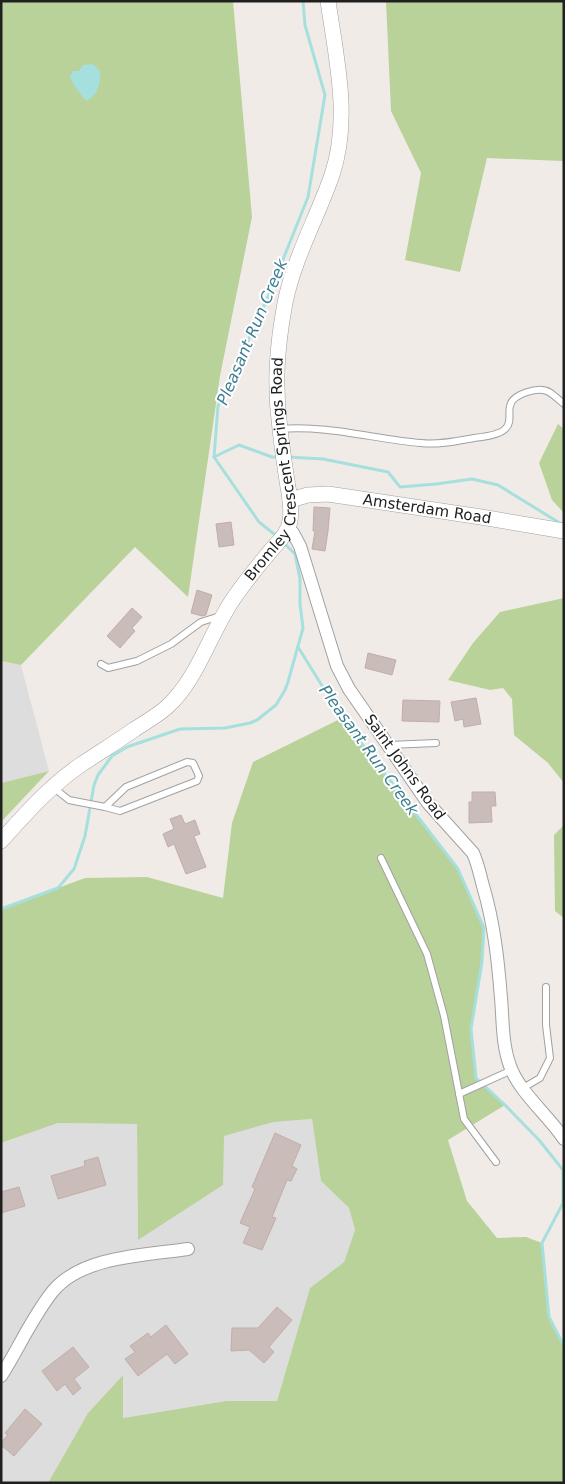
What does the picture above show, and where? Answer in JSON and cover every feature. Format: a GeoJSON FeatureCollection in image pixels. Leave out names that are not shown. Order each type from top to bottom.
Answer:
{"type":"FeatureCollection","features":[{"type":"Feature","properties":{"kind":"street","name":"Bromley Crescent Springs Road"},"geometry":{"type":"LineString","coordinates":[[1,841],[52,787],[80,765],[156,716],[181,692],[236,595],[287,532],[291,519],[290,500],[276,387],[280,329],[294,272],[332,174],[342,122],[341,96],[328,1]]}},
{"type":"Feature","properties":{"kind":"street","name":"Amsterdam Road"},"geometry":{"type":"LineString","coordinates":[[290,500],[308,495],[328,494],[564,531]]}},
{"type":"Feature","properties":{"kind":"street","name":"Saint Johns Road"},"geometry":{"type":"LineString","coordinates":[[287,532],[293,533],[300,546],[337,666],[349,689],[428,803],[473,853],[489,908],[495,939],[503,1038],[506,1052],[518,1082],[564,1139]]}},
{"type":"Feature","properties":{"kind":"street"},"geometry":{"type":"LineString","coordinates":[[1,1376],[54,1290],[79,1271],[92,1265],[114,1260],[188,1249]]}},
{"type":"Feature","properties":{"kind":"lane"},"geometry":{"type":"LineString","coordinates":[[280,428],[318,429],[422,443],[448,442],[487,436],[504,430],[508,426],[510,405],[514,398],[531,391],[544,390],[550,392],[564,404]]}},
{"type":"Feature","properties":{"kind":"lane"},"geometry":{"type":"LineString","coordinates":[[101,664],[108,668],[137,661],[171,644],[201,622],[224,614]]}},
{"type":"Feature","properties":{"kind":"lane"},"geometry":{"type":"LineString","coordinates":[[389,745],[436,743]]}},
{"type":"Feature","properties":{"kind":"lane"},"geometry":{"type":"LineString","coordinates":[[52,787],[69,800],[120,811],[196,781],[198,776],[193,763],[187,762],[126,787],[102,806]]}},
{"type":"Feature","properties":{"kind":"lane"},"geometry":{"type":"LineString","coordinates":[[381,858],[426,954],[444,1016],[464,1119],[496,1162]]}},
{"type":"Feature","properties":{"kind":"lane"},"geometry":{"type":"LineString","coordinates":[[523,1088],[540,1078],[550,1058],[546,1025],[546,987]]}},
{"type":"Feature","properties":{"kind":"lane"},"geometry":{"type":"LineString","coordinates":[[459,1094],[512,1070]]}},
{"type":"Feature","properties":{"kind":"shaded area"},"geometry":{"type":"Polygon","coordinates":[[[1,661],[21,665],[49,771],[1,783],[1,661]]]}},
{"type":"Feature","properties":{"kind":"shaded area"},"geometry":{"type":"Polygon","coordinates":[[[312,1119],[321,1181],[349,1208],[355,1230],[344,1262],[310,1288],[277,1401],[226,1401],[123,1418],[122,1376],[88,1413],[48,1483],[1,1483],[1,1143],[58,1123],[137,1124],[138,1240],[223,1136],[274,1122],[312,1119]]]}},
{"type":"Feature","properties":{"kind":"green space"},"geometry":{"type":"Polygon","coordinates":[[[1,1],[233,1],[252,217],[220,376],[188,597],[135,547],[21,665],[1,661],[1,1]]]}},
{"type":"Feature","properties":{"kind":"green space"},"geometry":{"type":"Polygon","coordinates":[[[386,1],[564,1],[564,222],[563,161],[487,158],[460,272],[405,260],[421,173],[391,111],[386,1]]]}},
{"type":"Feature","properties":{"kind":"green space"},"geometry":{"type":"Polygon","coordinates":[[[558,424],[564,429],[564,513],[552,500],[539,463],[558,424]]]}},
{"type":"Feature","properties":{"kind":"green space"},"geometry":{"type":"Polygon","coordinates":[[[564,598],[564,783],[548,763],[514,735],[512,699],[503,688],[490,690],[448,680],[473,643],[500,612],[564,598]]]}},
{"type":"Feature","properties":{"kind":"green space"},"geometry":{"type":"Polygon","coordinates":[[[342,718],[458,869],[484,928],[482,962],[471,1029],[476,1078],[505,1105],[448,1140],[467,1201],[497,1238],[526,1237],[542,1243],[549,1317],[564,1346],[564,1483],[48,1483],[88,1413],[123,1375],[123,1418],[226,1401],[277,1401],[310,1288],[344,1262],[355,1230],[349,1208],[321,1181],[312,1119],[274,1122],[224,1136],[223,1185],[138,1240],[137,1124],[58,1123],[1,1143],[1,909],[85,878],[147,877],[223,898],[232,823],[253,762],[342,718]]]}},
{"type":"Feature","properties":{"kind":"green space"},"geometry":{"type":"Polygon","coordinates":[[[49,771],[1,822],[1,783],[49,771]]]}},
{"type":"Feature","properties":{"kind":"green space"},"geometry":{"type":"Polygon","coordinates":[[[564,825],[564,918],[555,911],[554,835],[564,825]]]}},
{"type":"Feature","properties":{"kind":"water"},"geometry":{"type":"Polygon","coordinates":[[[93,64],[100,71],[99,85],[94,96],[86,101],[70,77],[73,71],[79,71],[83,65],[93,64]]]}},
{"type":"Feature","properties":{"kind":"building"},"geometry":{"type":"Polygon","coordinates":[[[314,507],[330,508],[325,551],[312,549],[315,531],[313,531],[314,507]]]}},
{"type":"Feature","properties":{"kind":"building"},"geometry":{"type":"Polygon","coordinates":[[[231,522],[234,545],[219,547],[216,524],[231,522]]]}},
{"type":"Feature","properties":{"kind":"building"},"geometry":{"type":"Polygon","coordinates":[[[197,590],[212,595],[206,615],[202,616],[191,613],[197,590]]]}},
{"type":"Feature","properties":{"kind":"building"},"geometry":{"type":"Polygon","coordinates":[[[132,608],[142,617],[132,628],[135,631],[120,648],[107,636],[132,608]]]}},
{"type":"Feature","properties":{"kind":"building"},"geometry":{"type":"Polygon","coordinates":[[[368,653],[396,660],[392,675],[365,668],[368,653]]]}},
{"type":"Feature","properties":{"kind":"building"},"geometry":{"type":"Polygon","coordinates":[[[476,698],[481,724],[464,727],[463,719],[455,721],[451,702],[476,698]]]}},
{"type":"Feature","properties":{"kind":"building"},"geometry":{"type":"Polygon","coordinates":[[[403,700],[440,701],[439,722],[402,721],[403,700]]]}},
{"type":"Feature","properties":{"kind":"building"},"geometry":{"type":"Polygon","coordinates":[[[472,792],[495,792],[496,806],[491,806],[492,822],[469,823],[469,802],[472,802],[472,792]]]}},
{"type":"Feature","properties":{"kind":"building"},"geometry":{"type":"Polygon","coordinates":[[[181,815],[185,824],[195,820],[200,834],[194,836],[206,867],[186,874],[174,844],[168,847],[163,834],[174,829],[170,819],[181,815]]]}},
{"type":"Feature","properties":{"kind":"building"},"geometry":{"type":"Polygon","coordinates":[[[275,1133],[301,1145],[292,1166],[297,1169],[291,1181],[287,1180],[272,1217],[276,1218],[262,1250],[243,1243],[250,1227],[240,1223],[255,1189],[252,1187],[275,1133]]]}},
{"type":"Feature","properties":{"kind":"building"},"geometry":{"type":"Polygon","coordinates":[[[98,1157],[106,1185],[58,1199],[51,1176],[85,1166],[84,1161],[98,1157]]]}},
{"type":"Feature","properties":{"kind":"building"},"geometry":{"type":"Polygon","coordinates":[[[19,1187],[25,1206],[1,1213],[1,1192],[19,1187]]]}},
{"type":"Feature","properties":{"kind":"building"},"geometry":{"type":"Polygon","coordinates":[[[277,1307],[292,1320],[269,1347],[274,1352],[264,1363],[249,1350],[231,1351],[232,1328],[258,1328],[277,1307]]]}},
{"type":"Feature","properties":{"kind":"building"},"geometry":{"type":"Polygon","coordinates":[[[166,1325],[188,1354],[175,1364],[167,1354],[138,1376],[125,1359],[135,1352],[130,1346],[148,1333],[151,1337],[166,1325]]]}},
{"type":"Feature","properties":{"kind":"building"},"geometry":{"type":"Polygon","coordinates":[[[73,1347],[89,1367],[74,1379],[81,1388],[73,1395],[65,1384],[57,1391],[42,1371],[73,1347]]]}},
{"type":"Feature","properties":{"kind":"building"},"geometry":{"type":"Polygon","coordinates":[[[25,1409],[42,1424],[14,1456],[1,1445],[1,1442],[8,1435],[5,1433],[25,1409]]]}},
{"type":"Feature","properties":{"kind":"waterway","name":"Pleasant Run Creek"},"geometry":{"type":"LineString","coordinates":[[278,537],[259,522],[214,457],[218,406],[268,297],[308,197],[325,95],[305,25],[303,1]]}},
{"type":"Feature","properties":{"kind":"waterway"},"geometry":{"type":"LineString","coordinates":[[214,457],[239,445],[272,457],[280,457]]}},
{"type":"Feature","properties":{"kind":"waterway"},"geometry":{"type":"LineString","coordinates":[[288,457],[323,459],[388,472],[400,487],[472,479],[498,485],[563,525]]}},
{"type":"Feature","properties":{"kind":"waterway"},"geometry":{"type":"LineString","coordinates":[[1,909],[58,888],[74,869],[85,836],[94,785],[98,775],[112,756],[127,747],[180,729],[225,728],[250,723],[257,720],[276,705],[288,682],[303,628],[300,604],[300,579],[295,554],[284,543]]}},
{"type":"Feature","properties":{"kind":"waterway","name":"Pleasant Run Creek"},"geometry":{"type":"LineString","coordinates":[[298,647],[342,718],[458,869],[484,928],[482,962],[471,1029],[476,1078],[539,1140],[563,1170],[563,1203],[542,1243],[549,1317],[564,1346]]}}]}
